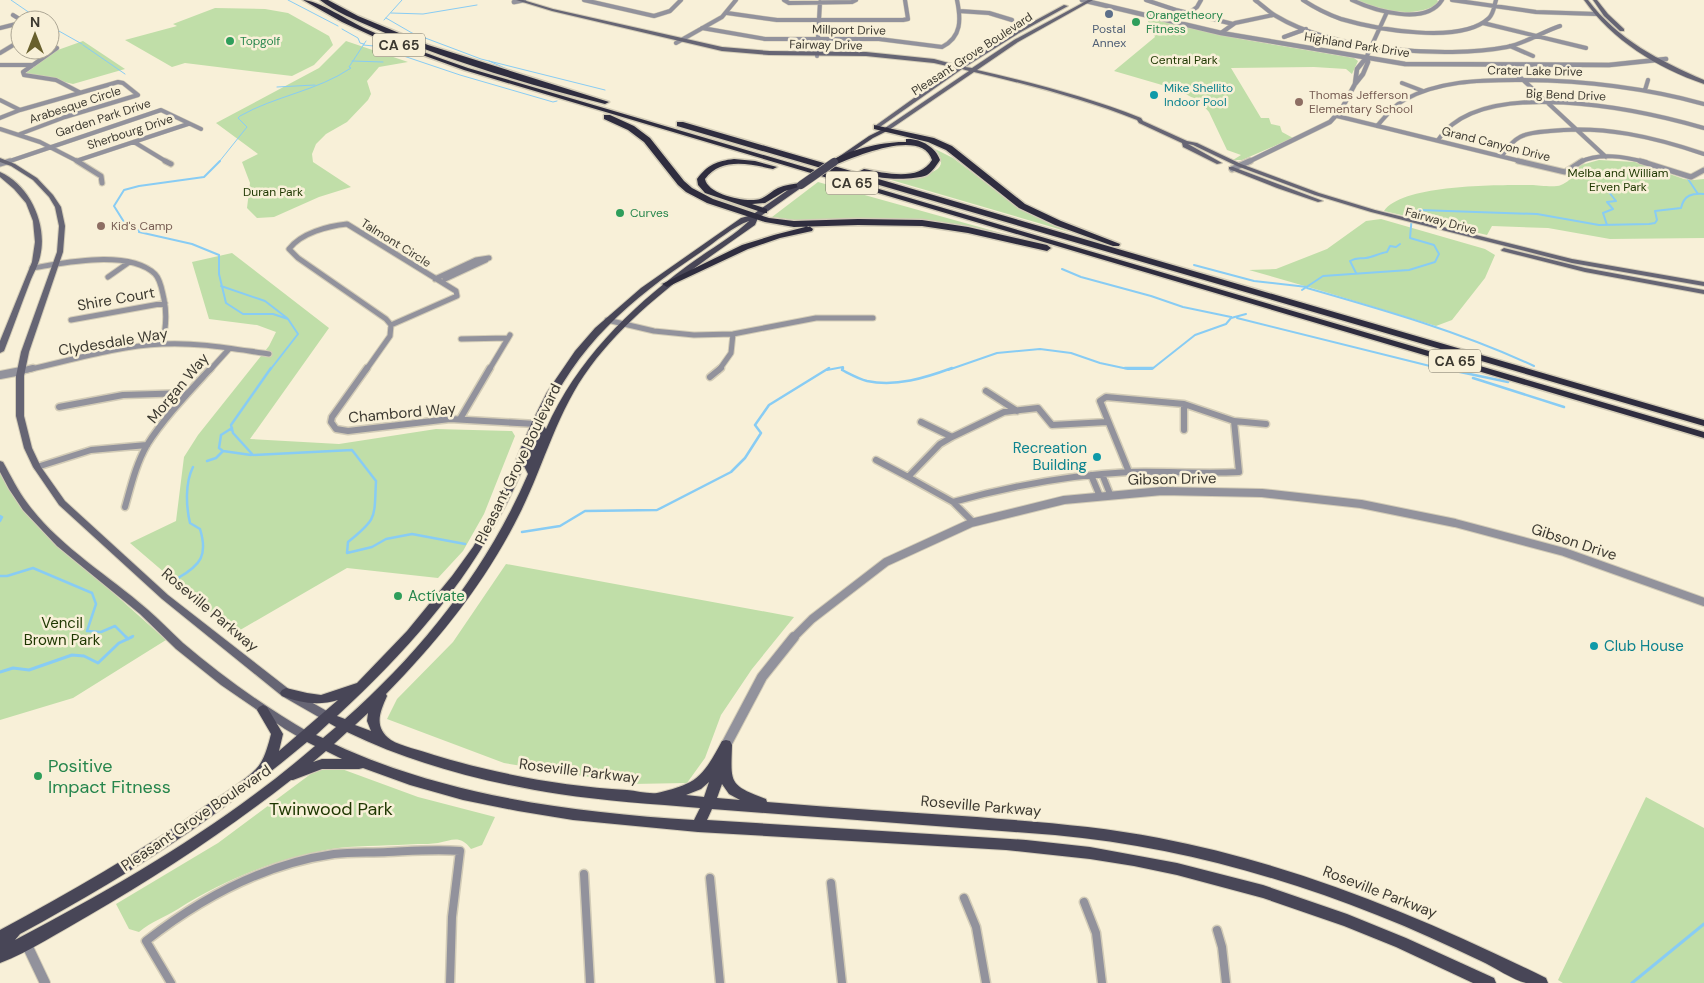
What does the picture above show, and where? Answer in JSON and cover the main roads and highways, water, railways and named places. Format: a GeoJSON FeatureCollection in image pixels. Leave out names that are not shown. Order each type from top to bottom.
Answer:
{"type":"FeatureCollection","features":[{"type":"Feature","properties":{"kind":"highway","name":"CA 65"},"geometry":{"type":"LineString","coordinates":[[306,0],[328,14],[392,43],[497,78],[1704,435]]}},
{"type":"Feature","properties":{"kind":"highway","name":"CA 65"},"geometry":{"type":"LineString","coordinates":[[323,0],[404,38],[477,64],[1704,423]]}},
{"type":"Feature","properties":{"kind":"highway"},"geometry":{"type":"LineString","coordinates":[[346,4],[404,38]]}},
{"type":"Feature","properties":{"kind":"highway"},"geometry":{"type":"LineString","coordinates":[[497,78],[583,108],[631,128],[647,140],[681,183],[690,190],[710,201],[778,223],[922,223],[968,230],[1206,288]]}},
{"type":"Feature","properties":{"kind":"highway"},"geometry":{"type":"LineString","coordinates":[[778,152],[882,174],[901,176],[921,173],[934,165],[935,155],[922,146],[877,131]]}},
{"type":"Feature","properties":{"kind":"highway"},"geometry":{"type":"LineString","coordinates":[[877,131],[931,140],[949,148],[1010,198],[1035,213],[1214,280]]}},
{"type":"Feature","properties":{"kind":"highway"},"geometry":{"type":"LineString","coordinates":[[834,162],[873,146],[887,143],[922,146]]}},
{"type":"Feature","properties":{"kind":"highway"},"geometry":{"type":"LineString","coordinates":[[764,211],[704,188],[701,182],[702,176],[711,168],[722,164],[748,162],[930,206]]}},
{"type":"Feature","properties":{"kind":"highway"},"geometry":{"type":"LineString","coordinates":[[729,198],[748,202],[762,201],[782,189],[801,185]]}},
{"type":"Feature","properties":{"kind":"highway"},"geometry":{"type":"LineString","coordinates":[[667,284],[763,240],[813,228],[872,222]]}},
{"type":"Feature","properties":{"kind":"main road","name":"Fairway Drive"},"geometry":{"type":"LineString","coordinates":[[518,0],[571,18],[678,41],[748,52],[889,59],[960,70],[1040,86],[1088,100],[1140,120],[1239,165],[1317,194],[1393,218]]}},
{"type":"Feature","properties":{"kind":"main road","name":"Fairway Drive"},"geometry":{"type":"LineString","coordinates":[[518,0],[678,41]]}},
{"type":"Feature","properties":{"kind":"main road","name":"Pleasant Grove Boulevard"},"geometry":{"type":"LineString","coordinates":[[848,156],[877,131],[960,70],[1014,34],[1042,19],[1087,0]]}},
{"type":"Feature","properties":{"kind":"main road","name":"Pleasant Grove Boulevard"},"geometry":{"type":"LineString","coordinates":[[877,131],[1032,32],[1087,0]]}},
{"type":"Feature","properties":{"kind":"main road"},"geometry":{"type":"LineString","coordinates":[[1586,0],[1596,14],[1632,45],[1656,60],[1704,82]]}},
{"type":"Feature","properties":{"kind":"main road"},"geometry":{"type":"LineString","coordinates":[[1595,0],[1618,27]]}},
{"type":"Feature","properties":{"kind":"main road"},"geometry":{"type":"LineString","coordinates":[[1591,8],[1606,15]]}},
{"type":"Feature","properties":{"kind":"main road"},"geometry":{"type":"LineString","coordinates":[[1596,14],[1618,27],[1640,44],[1704,77]]}},
{"type":"Feature","properties":{"kind":"main road"},"geometry":{"type":"LineString","coordinates":[[571,18],[622,26]]}},
{"type":"Feature","properties":{"kind":"main road"},"geometry":{"type":"LineString","coordinates":[[1032,32],[1028,29],[1042,19]]}},
{"type":"Feature","properties":{"kind":"main road","name":"Fairway Drive"},"geometry":{"type":"LineString","coordinates":[[971,72],[1110,113]]}},
{"type":"Feature","properties":{"kind":"main road"},"geometry":{"type":"LineString","coordinates":[[1088,100],[1105,108],[1110,113],[1117,112],[1140,120]]}},
{"type":"Feature","properties":{"kind":"main road","name":"Fairway Drive"},"geometry":{"type":"LineString","coordinates":[[1185,142],[1185,146],[1232,169],[1312,199],[1393,218],[1585,270],[1704,292]]}},
{"type":"Feature","properties":{"kind":"main road","name":"Pleasant Grove Boulevard"},"geometry":{"type":"LineString","coordinates":[[0,937],[130,863],[207,811],[306,736],[366,682],[420,625],[474,553],[503,503],[551,393],[570,363],[607,320],[655,280],[744,220],[764,211],[834,162]]}},
{"type":"Feature","properties":{"kind":"main road","name":"Roseville Parkway"},"geometry":{"type":"LineString","coordinates":[[3,164],[35,180],[56,202],[62,230],[60,252],[25,352],[21,371],[20,416],[28,448],[37,467],[62,503],[117,551],[165,597],[286,693],[328,717],[386,744],[434,760],[504,778],[593,793],[708,804],[1033,827],[1102,834],[1164,845],[1248,866],[1342,895],[1422,926],[1537,982]]}},
{"type":"Feature","properties":{"kind":"main road"},"geometry":{"type":"LineString","coordinates":[[0,174],[20,190],[29,202],[35,213],[38,230],[37,261],[32,268],[0,351]]}},
{"type":"Feature","properties":{"kind":"main road","name":"Pleasant Grove Boulevard"},"geometry":{"type":"LineString","coordinates":[[0,956],[26,943],[179,853],[281,781],[346,726],[383,691],[429,641],[474,583],[502,537],[532,473],[552,424],[568,394],[596,353],[622,324],[667,284],[752,223],[755,216]]}},
{"type":"Feature","properties":{"kind":"main road","name":"Fairway Drive"},"geometry":{"type":"LineString","coordinates":[[1426,227],[1581,263],[1704,284]]}},
{"type":"Feature","properties":{"kind":"main road"},"geometry":{"type":"LineString","coordinates":[[532,473],[528,465],[542,430],[540,425],[536,424]]}},
{"type":"Feature","properties":{"kind":"main road"},"geometry":{"type":"LineString","coordinates":[[0,464],[22,503],[58,542],[139,607],[178,644],[214,674],[264,710],[323,745],[368,764],[419,782],[505,804],[582,816],[698,826],[1045,848],[1149,863],[1259,890],[1321,911],[1386,936],[1475,979],[1489,983]]}},
{"type":"Feature","properties":{"kind":"main road"},"geometry":{"type":"LineString","coordinates":[[286,693],[318,701],[334,697],[366,682]]}},
{"type":"Feature","properties":{"kind":"main road"},"geometry":{"type":"LineString","coordinates":[[383,691],[372,721],[373,727],[386,744]]}},
{"type":"Feature","properties":{"kind":"main road"},"geometry":{"type":"LineString","coordinates":[[262,771],[274,748],[277,734],[264,710]]}},
{"type":"Feature","properties":{"kind":"main road"},"geometry":{"type":"LineString","coordinates":[[655,798],[696,787],[706,778],[726,745]]}},
{"type":"Feature","properties":{"kind":"main road"},"geometry":{"type":"LineString","coordinates":[[698,826],[708,804],[726,745]]}},
{"type":"Feature","properties":{"kind":"main road"},"geometry":{"type":"LineString","coordinates":[[726,745],[724,778],[729,786],[736,794],[770,807]]}},
{"type":"Feature","properties":{"kind":"main road"},"geometry":{"type":"LineString","coordinates":[[281,781],[322,764],[368,764]]}},
{"type":"Feature","properties":{"kind":"main road"},"geometry":{"type":"LineString","coordinates":[[0,946],[10,938],[16,929]]}},
{"type":"Feature","properties":{"kind":"waterway"},"geometry":{"type":"LineString","coordinates":[[11,0],[26,10]]}},
{"type":"Feature","properties":{"kind":"waterway"},"geometry":{"type":"LineString","coordinates":[[288,0],[338,26]]}},
{"type":"Feature","properties":{"kind":"waterway"},"geometry":{"type":"LineString","coordinates":[[384,20],[402,0]]}},
{"type":"Feature","properties":{"kind":"waterway"},"geometry":{"type":"LineString","coordinates":[[391,13],[423,14],[477,5]]}},
{"type":"Feature","properties":{"kind":"waterway"},"geometry":{"type":"LineString","coordinates":[[386,18],[412,33],[489,61]]}},
{"type":"Feature","properties":{"kind":"waterway"},"geometry":{"type":"LineString","coordinates":[[342,29],[358,38],[360,43],[364,44]]}},
{"type":"Feature","properties":{"kind":"waterway"},"geometry":{"type":"LineString","coordinates":[[60,32],[82,44]]}},
{"type":"Feature","properties":{"kind":"waterway"},"geometry":{"type":"LineString","coordinates":[[363,45],[366,41]]}},
{"type":"Feature","properties":{"kind":"waterway"},"geometry":{"type":"LineString","coordinates":[[83,45],[125,74]]}},
{"type":"Feature","properties":{"kind":"waterway"},"geometry":{"type":"LineString","coordinates":[[353,61],[363,45]]}},
{"type":"Feature","properties":{"kind":"waterway"},"geometry":{"type":"LineString","coordinates":[[363,45],[374,46],[460,75],[553,102],[557,101]]}},
{"type":"Feature","properties":{"kind":"waterway"},"geometry":{"type":"LineString","coordinates":[[219,162],[247,127],[238,118],[240,116],[267,103],[338,76],[351,68],[349,67],[353,61]]}},
{"type":"Feature","properties":{"kind":"waterway"},"geometry":{"type":"LineString","coordinates":[[353,61],[383,62]]}},
{"type":"Feature","properties":{"kind":"waterway"},"geometry":{"type":"LineString","coordinates":[[489,61],[605,90]]}},
{"type":"Feature","properties":{"kind":"waterway"},"geometry":{"type":"LineString","coordinates":[[489,61],[507,69]]}},
{"type":"Feature","properties":{"kind":"waterway"},"geometry":{"type":"LineString","coordinates":[[277,87],[315,85]]}},
{"type":"Feature","properties":{"kind":"waterway"},"geometry":{"type":"LineString","coordinates":[[219,162],[204,177],[139,186],[124,190],[114,206],[124,222],[139,230],[139,232],[192,244],[219,255],[219,274],[222,286]]}},
{"type":"Feature","properties":{"kind":"waterway"},"geometry":{"type":"LineString","coordinates":[[1688,179],[1698,194]]}},
{"type":"Feature","properties":{"kind":"waterway"},"geometry":{"type":"LineString","coordinates":[[1604,186],[1616,201],[1607,202],[1613,209],[1603,213],[1607,225]]}},
{"type":"Feature","properties":{"kind":"waterway"},"geometry":{"type":"LineString","coordinates":[[1607,225],[1655,223],[1657,220],[1655,211],[1681,208],[1686,198],[1698,194]]}},
{"type":"Feature","properties":{"kind":"waterway"},"geometry":{"type":"LineString","coordinates":[[1698,194],[1704,194]]}},
{"type":"Feature","properties":{"kind":"waterway"},"geometry":{"type":"LineString","coordinates":[[1307,287],[1323,276],[1409,270],[1435,262],[1439,254],[1434,245],[1410,238],[1412,215],[1419,210],[1537,214],[1607,225]]}},
{"type":"Feature","properties":{"kind":"waterway"},"geometry":{"type":"LineString","coordinates":[[1356,273],[1350,261],[1387,252],[1390,246],[1396,247],[1400,244]]}},
{"type":"Feature","properties":{"kind":"waterway"},"geometry":{"type":"LineString","coordinates":[[1194,265],[1254,281],[1307,287]]}},
{"type":"Feature","properties":{"kind":"waterway"},"geometry":{"type":"LineString","coordinates":[[1062,269],[1081,277],[1151,296],[1183,307],[1231,317]]}},
{"type":"Feature","properties":{"kind":"waterway"},"geometry":{"type":"LineString","coordinates":[[222,286],[265,301],[287,318]]}},
{"type":"Feature","properties":{"kind":"waterway"},"geometry":{"type":"LineString","coordinates":[[222,286],[226,303],[243,314],[273,314],[288,319],[298,334],[270,370]]}},
{"type":"Feature","properties":{"kind":"waterway"},"geometry":{"type":"LineString","coordinates":[[1302,290],[1307,287]]}},
{"type":"Feature","properties":{"kind":"waterway"},"geometry":{"type":"LineString","coordinates":[[1307,288],[1450,332],[1534,366]]}},
{"type":"Feature","properties":{"kind":"waterway"},"geometry":{"type":"LineString","coordinates":[[948,370],[997,353],[1040,349],[1071,353],[1100,363],[1128,369],[1152,369],[1195,335],[1226,324],[1231,318],[1246,314]]}},
{"type":"Feature","properties":{"kind":"waterway"},"geometry":{"type":"LineString","coordinates":[[1237,318],[1446,370]]}},
{"type":"Feature","properties":{"kind":"waterway"},"geometry":{"type":"LineString","coordinates":[[827,370],[843,367],[842,370]]}},
{"type":"Feature","properties":{"kind":"waterway"},"geometry":{"type":"LineString","coordinates":[[232,428],[231,425],[271,368]]}},
{"type":"Feature","properties":{"kind":"waterway"},"geometry":{"type":"LineString","coordinates":[[522,532],[560,526],[585,511],[657,510],[731,472],[745,458],[761,433],[755,425],[769,405],[829,368]]}},
{"type":"Feature","properties":{"kind":"waterway"},"geometry":{"type":"LineString","coordinates":[[842,370],[864,380],[889,383],[910,381],[952,368]]}},
{"type":"Feature","properties":{"kind":"waterway"},"geometry":{"type":"LineString","coordinates":[[1125,368],[1153,368]]}},
{"type":"Feature","properties":{"kind":"waterway"},"geometry":{"type":"LineString","coordinates":[[1441,368],[1508,382]]}},
{"type":"Feature","properties":{"kind":"waterway"},"geometry":{"type":"LineString","coordinates":[[1473,378],[1564,407]]}},
{"type":"Feature","properties":{"kind":"waterway"},"geometry":{"type":"LineString","coordinates":[[223,451],[219,448],[221,435],[232,428]]}},
{"type":"Feature","properties":{"kind":"waterway"},"geometry":{"type":"LineString","coordinates":[[232,428],[233,433],[253,455],[352,450],[376,481],[375,503],[370,522],[348,542],[347,553],[372,547],[386,539],[412,534],[465,544]]}},
{"type":"Feature","properties":{"kind":"waterway"},"geometry":{"type":"LineString","coordinates":[[207,461],[216,458],[223,451]]}},
{"type":"Feature","properties":{"kind":"waterway"},"geometry":{"type":"LineString","coordinates":[[223,451],[251,455]]}},
{"type":"Feature","properties":{"kind":"waterway"},"geometry":{"type":"LineString","coordinates":[[178,578],[192,569],[203,553],[200,529],[190,523],[188,509],[187,487],[193,467]]}},
{"type":"Feature","properties":{"kind":"waterway"},"geometry":{"type":"LineString","coordinates":[[0,516],[2,517],[0,521]]}},
{"type":"Feature","properties":{"kind":"waterway"},"geometry":{"type":"LineString","coordinates":[[0,576],[7,576],[33,568],[92,593],[96,604],[87,631],[101,632],[115,626],[128,639]]}},
{"type":"Feature","properties":{"kind":"waterway"},"geometry":{"type":"LineString","coordinates":[[129,638],[133,636]]}},
{"type":"Feature","properties":{"kind":"waterway"},"geometry":{"type":"LineString","coordinates":[[128,639],[132,637]]}},
{"type":"Feature","properties":{"kind":"waterway"},"geometry":{"type":"LineString","coordinates":[[0,672],[13,668],[29,670],[72,655],[84,656],[98,663],[119,643],[128,639]]}},
{"type":"Feature","properties":{"kind":"waterway"},"geometry":{"type":"LineString","coordinates":[[1632,983],[1704,924]]}},
{"type":"Feature","properties":{"kind":"place","name":"Postal Annex"},"geometry":{"type":"Point","coordinates":[1109,14]}},
{"type":"Feature","properties":{"kind":"place","name":"Orangetheory Fitness"},"geometry":{"type":"Point","coordinates":[1136,22]}},
{"type":"Feature","properties":{"kind":"place","name":"Topgolf"},"geometry":{"type":"Point","coordinates":[230,41]}},
{"type":"Feature","properties":{"kind":"place","name":"Mike Shellito Indoor Pool"},"geometry":{"type":"Point","coordinates":[1154,95]}},
{"type":"Feature","properties":{"kind":"place","name":"Thomas Jefferson Elementary School"},"geometry":{"type":"Point","coordinates":[1299,102]}},
{"type":"Feature","properties":{"kind":"place","name":"Curves"},"geometry":{"type":"Point","coordinates":[620,213]}},
{"type":"Feature","properties":{"kind":"place","name":"Kid's Camp"},"geometry":{"type":"Point","coordinates":[101,226]}},
{"type":"Feature","properties":{"kind":"place","name":"Recreation Building"},"geometry":{"type":"Point","coordinates":[1097,457]}},
{"type":"Feature","properties":{"kind":"place","name":"Actívate"},"geometry":{"type":"Point","coordinates":[398,596]}},
{"type":"Feature","properties":{"kind":"place","name":"Club House"},"geometry":{"type":"Point","coordinates":[1594,646]}},
{"type":"Feature","properties":{"kind":"place","name":"Positive Impact Fitness"},"geometry":{"type":"Point","coordinates":[38,776]}},
{"type":"Feature","properties":{"kind":"park label","name":"Central Park"},"geometry":{"type":"Point","coordinates":[1184,60]}},
{"type":"Feature","properties":{"kind":"park label","name":"Melba and William Erven Park"},"geometry":{"type":"Point","coordinates":[1618,180]}},
{"type":"Feature","properties":{"kind":"park label","name":"Duran Park"},"geometry":{"type":"Point","coordinates":[273,192]}},
{"type":"Feature","properties":{"kind":"park label","name":"Vencil Brown Park"},"geometry":{"type":"Point","coordinates":[62,632]}},
{"type":"Feature","properties":{"kind":"park label","name":"Twinwood Park"},"geometry":{"type":"Point","coordinates":[331,809]}}]}
